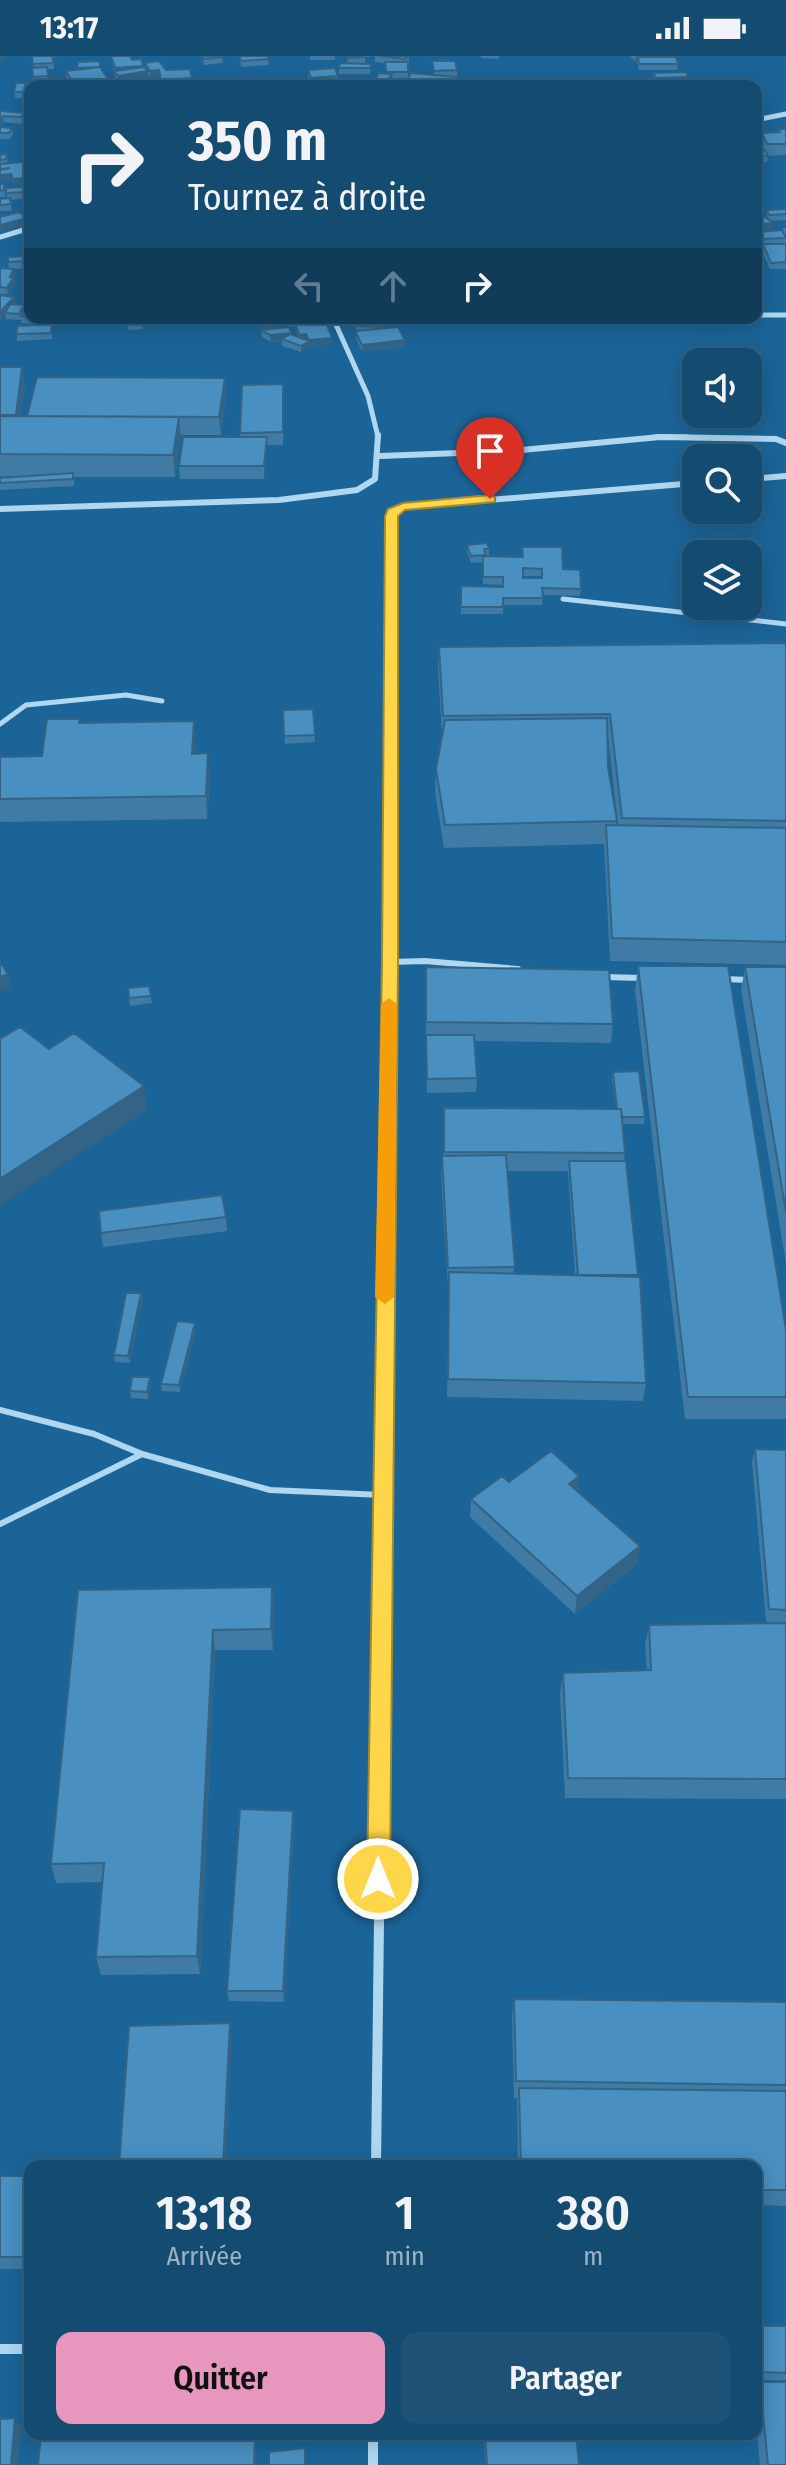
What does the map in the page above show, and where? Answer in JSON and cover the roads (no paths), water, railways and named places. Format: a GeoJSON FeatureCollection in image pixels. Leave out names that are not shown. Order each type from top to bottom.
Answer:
{"type":"FeatureCollection","features":[{"type":"Feature","properties":{"kind":"street"},"geometry":{"type":"LineString","coordinates":[[762,118],[786,114]]}},
{"type":"Feature","properties":{"kind":"street"},"geometry":{"type":"LineString","coordinates":[[0,237],[24,230]]}},
{"type":"Feature","properties":{"kind":"street"},"geometry":{"type":"LineString","coordinates":[[762,315],[786,315]]}},
{"type":"Feature","properties":{"kind":"street"},"geometry":{"type":"LineString","coordinates":[[0,509],[279,500],[357,490],[375,479],[381,456],[381,434],[363,380],[336,324]]}},
{"type":"Feature","properties":{"kind":"street"},"geometry":{"type":"LineString","coordinates":[[381,456],[444,455],[705,435],[776,439],[786,443]]}},
{"type":"Feature","properties":{"kind":"street"},"geometry":{"type":"LineString","coordinates":[[762,478],[786,476]]}},
{"type":"Feature","properties":{"kind":"street"},"geometry":{"type":"LineString","coordinates":[[376,2160],[390,962],[391,516],[396,509],[682,484]]}},
{"type":"Feature","properties":{"kind":"street"},"geometry":{"type":"LineString","coordinates":[[0,2349],[24,2349]]}},
{"type":"Feature","properties":{"kind":"street"},"geometry":{"type":"LineString","coordinates":[[373,2440],[373,2465]]}},
{"type":"Feature","properties":{"kind":"lane"},"geometry":{"type":"LineString","coordinates":[[563,599],[786,624]]}},
{"type":"Feature","properties":{"kind":"lane"},"geometry":{"type":"LineString","coordinates":[[0,724],[26,705],[126,695],[162,701]]}},
{"type":"Feature","properties":{"kind":"lane"},"geometry":{"type":"LineString","coordinates":[[390,962],[425,961],[531,970]]}},
{"type":"Feature","properties":{"kind":"lane"},"geometry":{"type":"LineString","coordinates":[[592,975],[652,978]]}},
{"type":"Feature","properties":{"kind":"lane"},"geometry":{"type":"LineString","coordinates":[[711,979],[756,980]]}},
{"type":"Feature","properties":{"kind":"lane"},"geometry":{"type":"LineString","coordinates":[[0,1410],[94,1434],[142,1454],[270,1490],[382,1495]]}},
{"type":"Feature","properties":{"kind":"lane"},"geometry":{"type":"LineString","coordinates":[[0,1524],[142,1454]]}}]}
